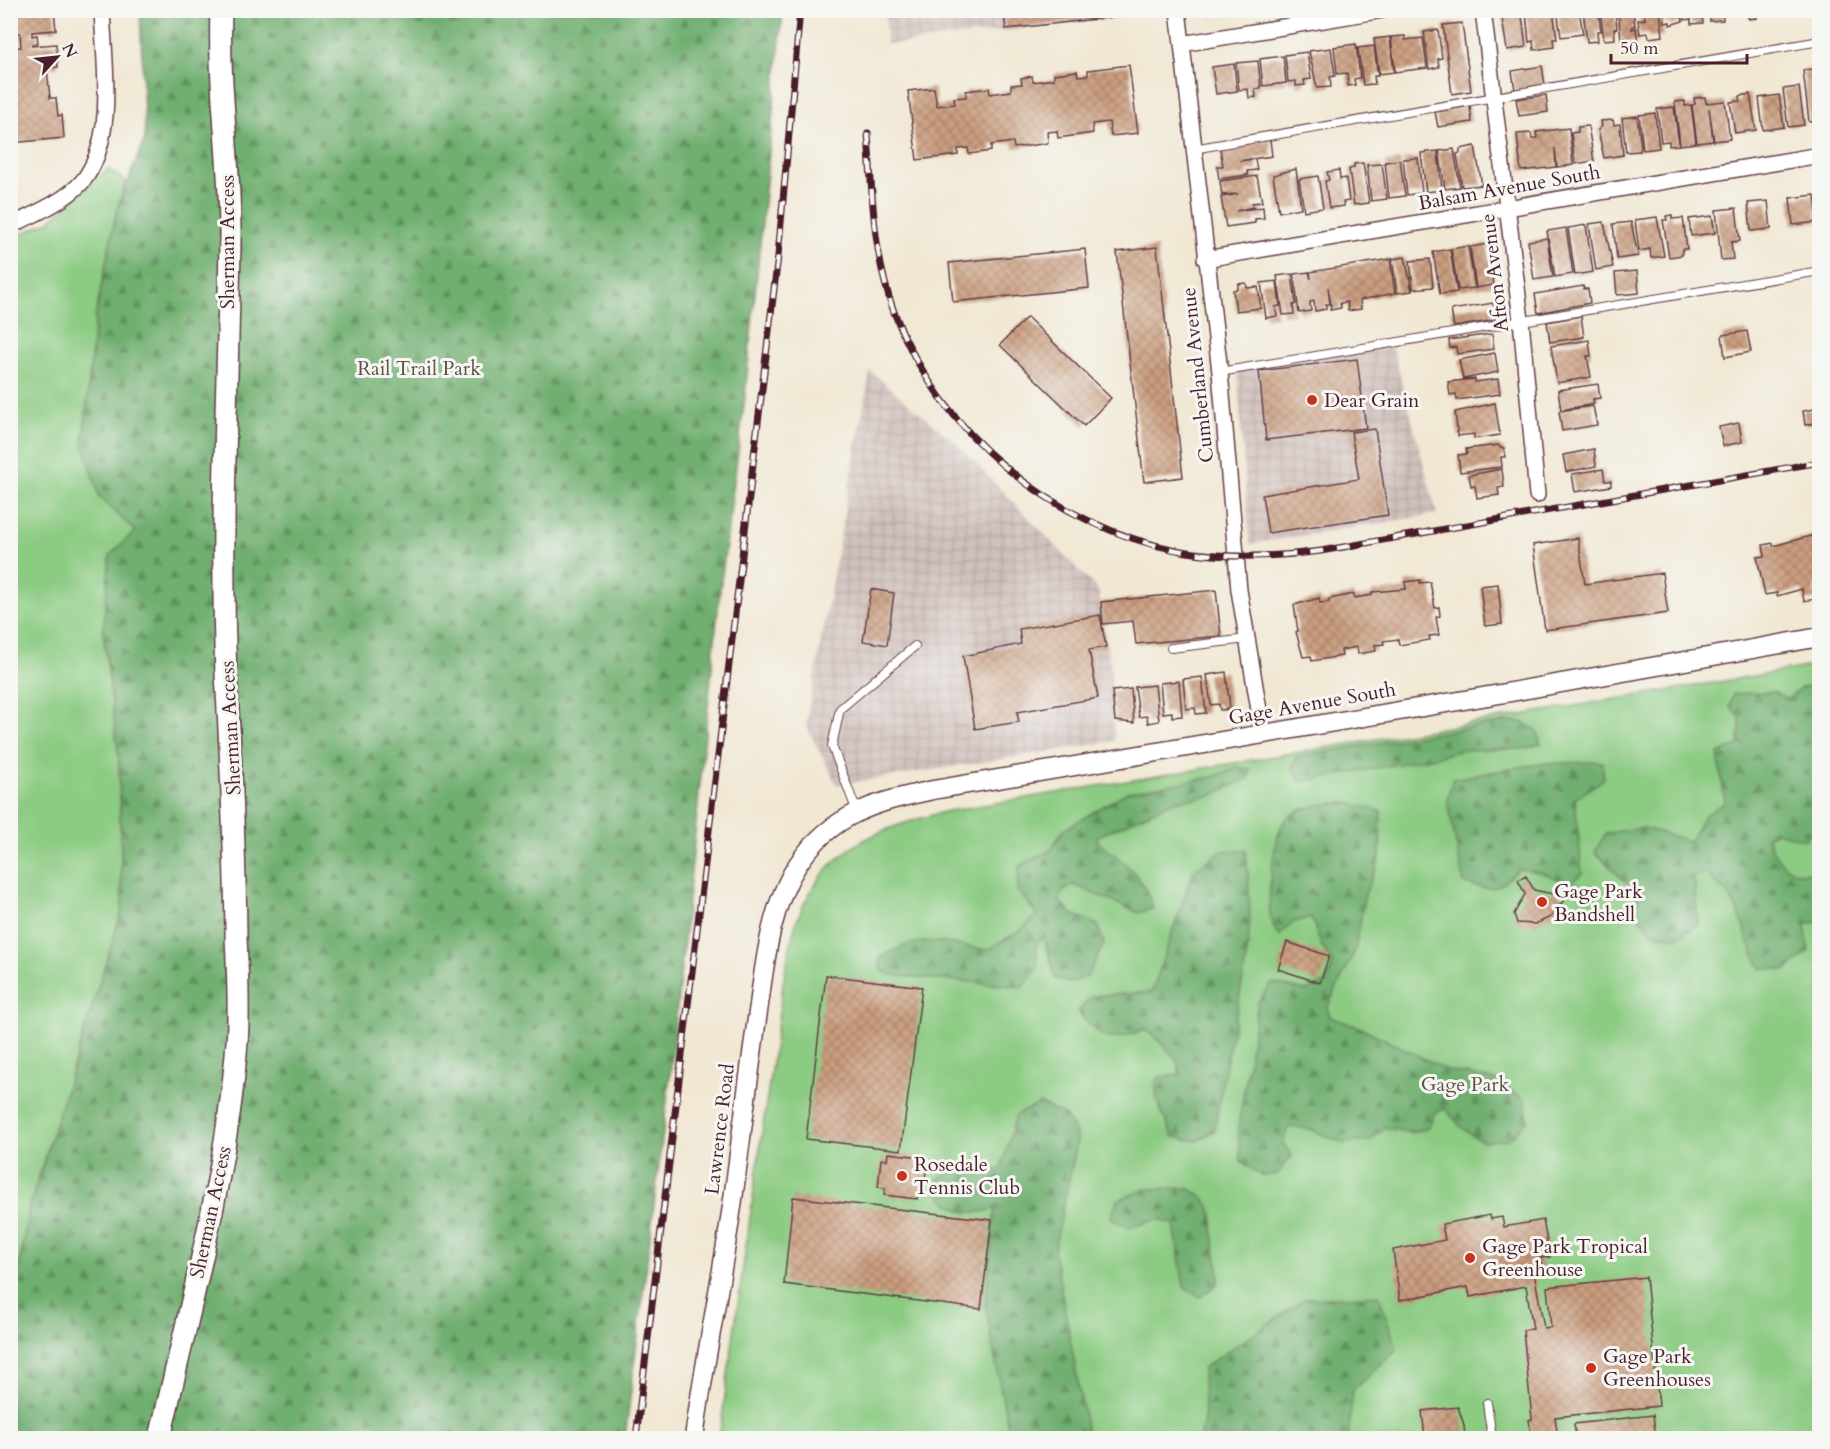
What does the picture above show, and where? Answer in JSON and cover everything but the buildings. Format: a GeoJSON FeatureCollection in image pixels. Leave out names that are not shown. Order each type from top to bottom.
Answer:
{"type":"FeatureCollection","features":[{"type":"Feature","properties":{"kind":"main road","name":"Sherman Access"},"geometry":{"type":"LineString","coordinates":[[160,1438],[214,1199],[228,1121],[237,1039],[235,838],[226,672],[224,501],[228,396],[230,186],[220,87],[221,10]]}},
{"type":"Feature","properties":{"kind":"street"},"geometry":{"type":"LineString","coordinates":[[10,226],[65,196],[81,183],[101,145],[105,113],[102,10]]}},
{"type":"Feature","properties":{"kind":"street","name":"Cumberland Avenue"},"geometry":{"type":"LineString","coordinates":[[1178,10],[1205,259],[1220,372],[1236,556],[1263,734]]}},
{"type":"Feature","properties":{"kind":"street"},"geometry":{"type":"LineString","coordinates":[[1182,44],[1383,10]]}},
{"type":"Feature","properties":{"kind":"street","name":"Afton Avenue"},"geometry":{"type":"LineString","coordinates":[[1483,10],[1521,320],[1537,495]]}},
{"type":"Feature","properties":{"kind":"street","name":"Balsam Avenue South"},"geometry":{"type":"LineString","coordinates":[[1205,259],[1820,155]]}},
{"type":"Feature","properties":{"kind":"street","name":"Gage Avenue South"},"geometry":{"type":"LineString","coordinates":[[822,837],[845,818],[878,802],[933,790],[1820,637]]}},
{"type":"Feature","properties":{"kind":"street","name":"Lawrence Road"},"geometry":{"type":"LineString","coordinates":[[694,1438],[734,1194],[767,948],[786,886],[799,863],[822,837]]}},
{"type":"Feature","properties":{"kind":"lane"},"geometry":{"type":"LineString","coordinates":[[1193,149],[1820,41]]}},
{"type":"Feature","properties":{"kind":"lane"},"geometry":{"type":"LineString","coordinates":[[1220,372],[1374,348],[1521,320],[1820,272]]}},
{"type":"Feature","properties":{"kind":"lane"},"geometry":{"type":"LineString","coordinates":[[1171,648],[1247,639]]}},
{"type":"Feature","properties":{"kind":"lane"},"geometry":{"type":"LineString","coordinates":[[856,812],[832,746],[840,709],[915,646]]}},
{"type":"Feature","properties":{"kind":"lane"},"geometry":{"type":"LineString","coordinates":[[1487,1403],[1492,1438]]}},
{"type":"Feature","properties":{"kind":"shaded area"},"geometry":{"type":"Polygon","coordinates":[[[1160,10],[1160,12],[886,45],[885,11],[1160,10]]]}},
{"type":"Feature","properties":{"kind":"shaded area"},"geometry":{"type":"Polygon","coordinates":[[[1392,346],[1437,514],[1250,544],[1237,369],[1392,346]]]}},
{"type":"Feature","properties":{"kind":"shaded area"},"geometry":{"type":"Polygon","coordinates":[[[870,371],[959,446],[1098,590],[1110,665],[1115,741],[837,785],[806,725],[870,371]]]}},
{"type":"Feature","properties":{"kind":"green space","name":"Rail Trail Park"},"geometry":{"type":"Polygon","coordinates":[[[140,11],[783,11],[744,405],[720,590],[670,1076],[625,1438],[11,1438],[11,1313],[29,1209],[122,911],[119,760],[103,629],[110,555],[135,531],[99,496],[83,443],[95,319],[117,209],[145,138],[140,11]]]}},
{"type":"Feature","properties":{"kind":"green space"},"geometry":{"type":"Polygon","coordinates":[[[108,169],[126,181],[117,209],[95,319],[99,496],[135,531],[103,629],[119,760],[122,911],[29,1208],[11,1313],[11,238],[48,222],[108,169]]]}},
{"type":"Feature","properties":{"kind":"green space","name":"Gage Park"},"geometry":{"type":"Polygon","coordinates":[[[1819,665],[1819,1438],[719,1438],[784,977],[798,918],[809,893],[823,873],[839,857],[878,833],[948,811],[1819,665]]]}},
{"type":"Feature","properties":{"kind":"green space"},"geometry":{"type":"Polygon","coordinates":[[[1820,685],[1819,827],[1804,840],[1778,832],[1767,836],[1774,853],[1787,868],[1799,873],[1819,871],[1819,921],[1805,925],[1809,951],[1787,970],[1761,968],[1732,901],[1724,890],[1704,873],[1694,877],[1698,924],[1678,937],[1654,934],[1638,916],[1636,892],[1595,852],[1606,833],[1644,828],[1690,841],[1704,816],[1725,802],[1718,754],[1739,745],[1740,718],[1730,707],[1733,694],[1773,692],[1788,699],[1801,688],[1820,685]]]}},
{"type":"Feature","properties":{"kind":"green space"},"geometry":{"type":"Polygon","coordinates":[[[1504,722],[1522,722],[1537,730],[1541,744],[1524,749],[1462,750],[1431,758],[1300,782],[1293,768],[1296,757],[1504,722]]]}},
{"type":"Feature","properties":{"kind":"green space"},"geometry":{"type":"Polygon","coordinates":[[[1602,762],[1604,779],[1575,799],[1582,873],[1571,884],[1540,872],[1518,869],[1494,888],[1482,888],[1464,883],[1447,799],[1453,779],[1545,763],[1602,762]]]}},
{"type":"Feature","properties":{"kind":"green space"},"geometry":{"type":"Polygon","coordinates":[[[1238,767],[1251,769],[1249,778],[1210,796],[1175,801],[1096,837],[1103,847],[1119,858],[1136,875],[1153,908],[1139,913],[1074,885],[1063,891],[1059,900],[1072,914],[1098,925],[1104,944],[1087,977],[1069,983],[1055,978],[1044,936],[1036,944],[1038,968],[1023,987],[890,975],[880,969],[880,958],[895,950],[920,942],[944,943],[987,950],[1020,931],[1037,915],[1017,890],[1019,866],[1051,850],[1063,830],[1127,792],[1212,777],[1238,767]]]}},
{"type":"Feature","properties":{"kind":"green space"},"geometry":{"type":"Polygon","coordinates":[[[1345,802],[1381,811],[1380,859],[1365,894],[1355,951],[1327,1008],[1330,1017],[1364,1029],[1449,1071],[1495,1080],[1525,1100],[1528,1120],[1509,1139],[1483,1142],[1461,1127],[1445,1108],[1434,1114],[1429,1128],[1411,1133],[1385,1127],[1370,1141],[1344,1143],[1306,1128],[1288,1127],[1283,1144],[1292,1156],[1277,1174],[1261,1176],[1241,1161],[1238,1128],[1258,1002],[1272,983],[1306,991],[1326,983],[1333,963],[1321,945],[1311,917],[1292,923],[1279,936],[1273,926],[1269,901],[1274,852],[1282,826],[1287,818],[1299,810],[1345,802]]]}},
{"type":"Feature","properties":{"kind":"green space"},"geometry":{"type":"Polygon","coordinates":[[[1246,850],[1249,940],[1215,1130],[1197,1141],[1173,1137],[1157,1101],[1155,1081],[1161,1077],[1180,1075],[1176,1058],[1146,1029],[1122,1037],[1108,1037],[1095,1030],[1078,1012],[1091,996],[1152,992],[1193,871],[1222,851],[1246,850]]]}},
{"type":"Feature","properties":{"kind":"green space"},"geometry":{"type":"Polygon","coordinates":[[[1040,1104],[1065,1115],[1078,1138],[1054,1250],[1088,1438],[1010,1438],[985,1305],[995,1208],[969,1213],[949,1204],[936,1191],[938,1179],[960,1164],[1001,1170],[1016,1115],[1040,1104]]]}},
{"type":"Feature","properties":{"kind":"green space"},"geometry":{"type":"Polygon","coordinates":[[[1188,1188],[1209,1204],[1219,1272],[1218,1283],[1201,1297],[1184,1287],[1174,1224],[1159,1219],[1128,1228],[1111,1218],[1117,1200],[1146,1189],[1188,1188]]]}},
{"type":"Feature","properties":{"kind":"green space"},"geometry":{"type":"Polygon","coordinates":[[[1379,1295],[1397,1349],[1353,1390],[1348,1438],[1200,1438],[1204,1423],[1203,1368],[1305,1299],[1379,1295]]]}},
{"type":"Feature","properties":{"kind":"railway"},"geometry":{"type":"LineString","coordinates":[[636,1438],[778,256],[800,10]]}},
{"type":"Feature","properties":{"kind":"railway"},"geometry":{"type":"LineString","coordinates":[[868,133],[872,201],[887,290],[894,312],[914,356],[940,397],[971,435],[1007,468],[1046,497],[1089,521],[1134,539],[1181,551],[1216,555],[1269,556],[1304,553],[1820,462]]}},
{"type":"Feature","properties":{"kind":"place","name":"Dear Grain"},"geometry":{"type":"Point","coordinates":[1312,400]}},
{"type":"Feature","properties":{"kind":"place","name":"Gage Park Bandshell"},"geometry":{"type":"Point","coordinates":[1542,902]}},
{"type":"Feature","properties":{"kind":"place","name":"Rosedale Tennis Club"},"geometry":{"type":"Point","coordinates":[902,1176]}},
{"type":"Feature","properties":{"kind":"place","name":"Gage Park Tropical Greenhouse"},"geometry":{"type":"Point","coordinates":[1470,1258]}},
{"type":"Feature","properties":{"kind":"place","name":"Gage Park Greenhouses"},"geometry":{"type":"Point","coordinates":[1591,1368]}}]}
